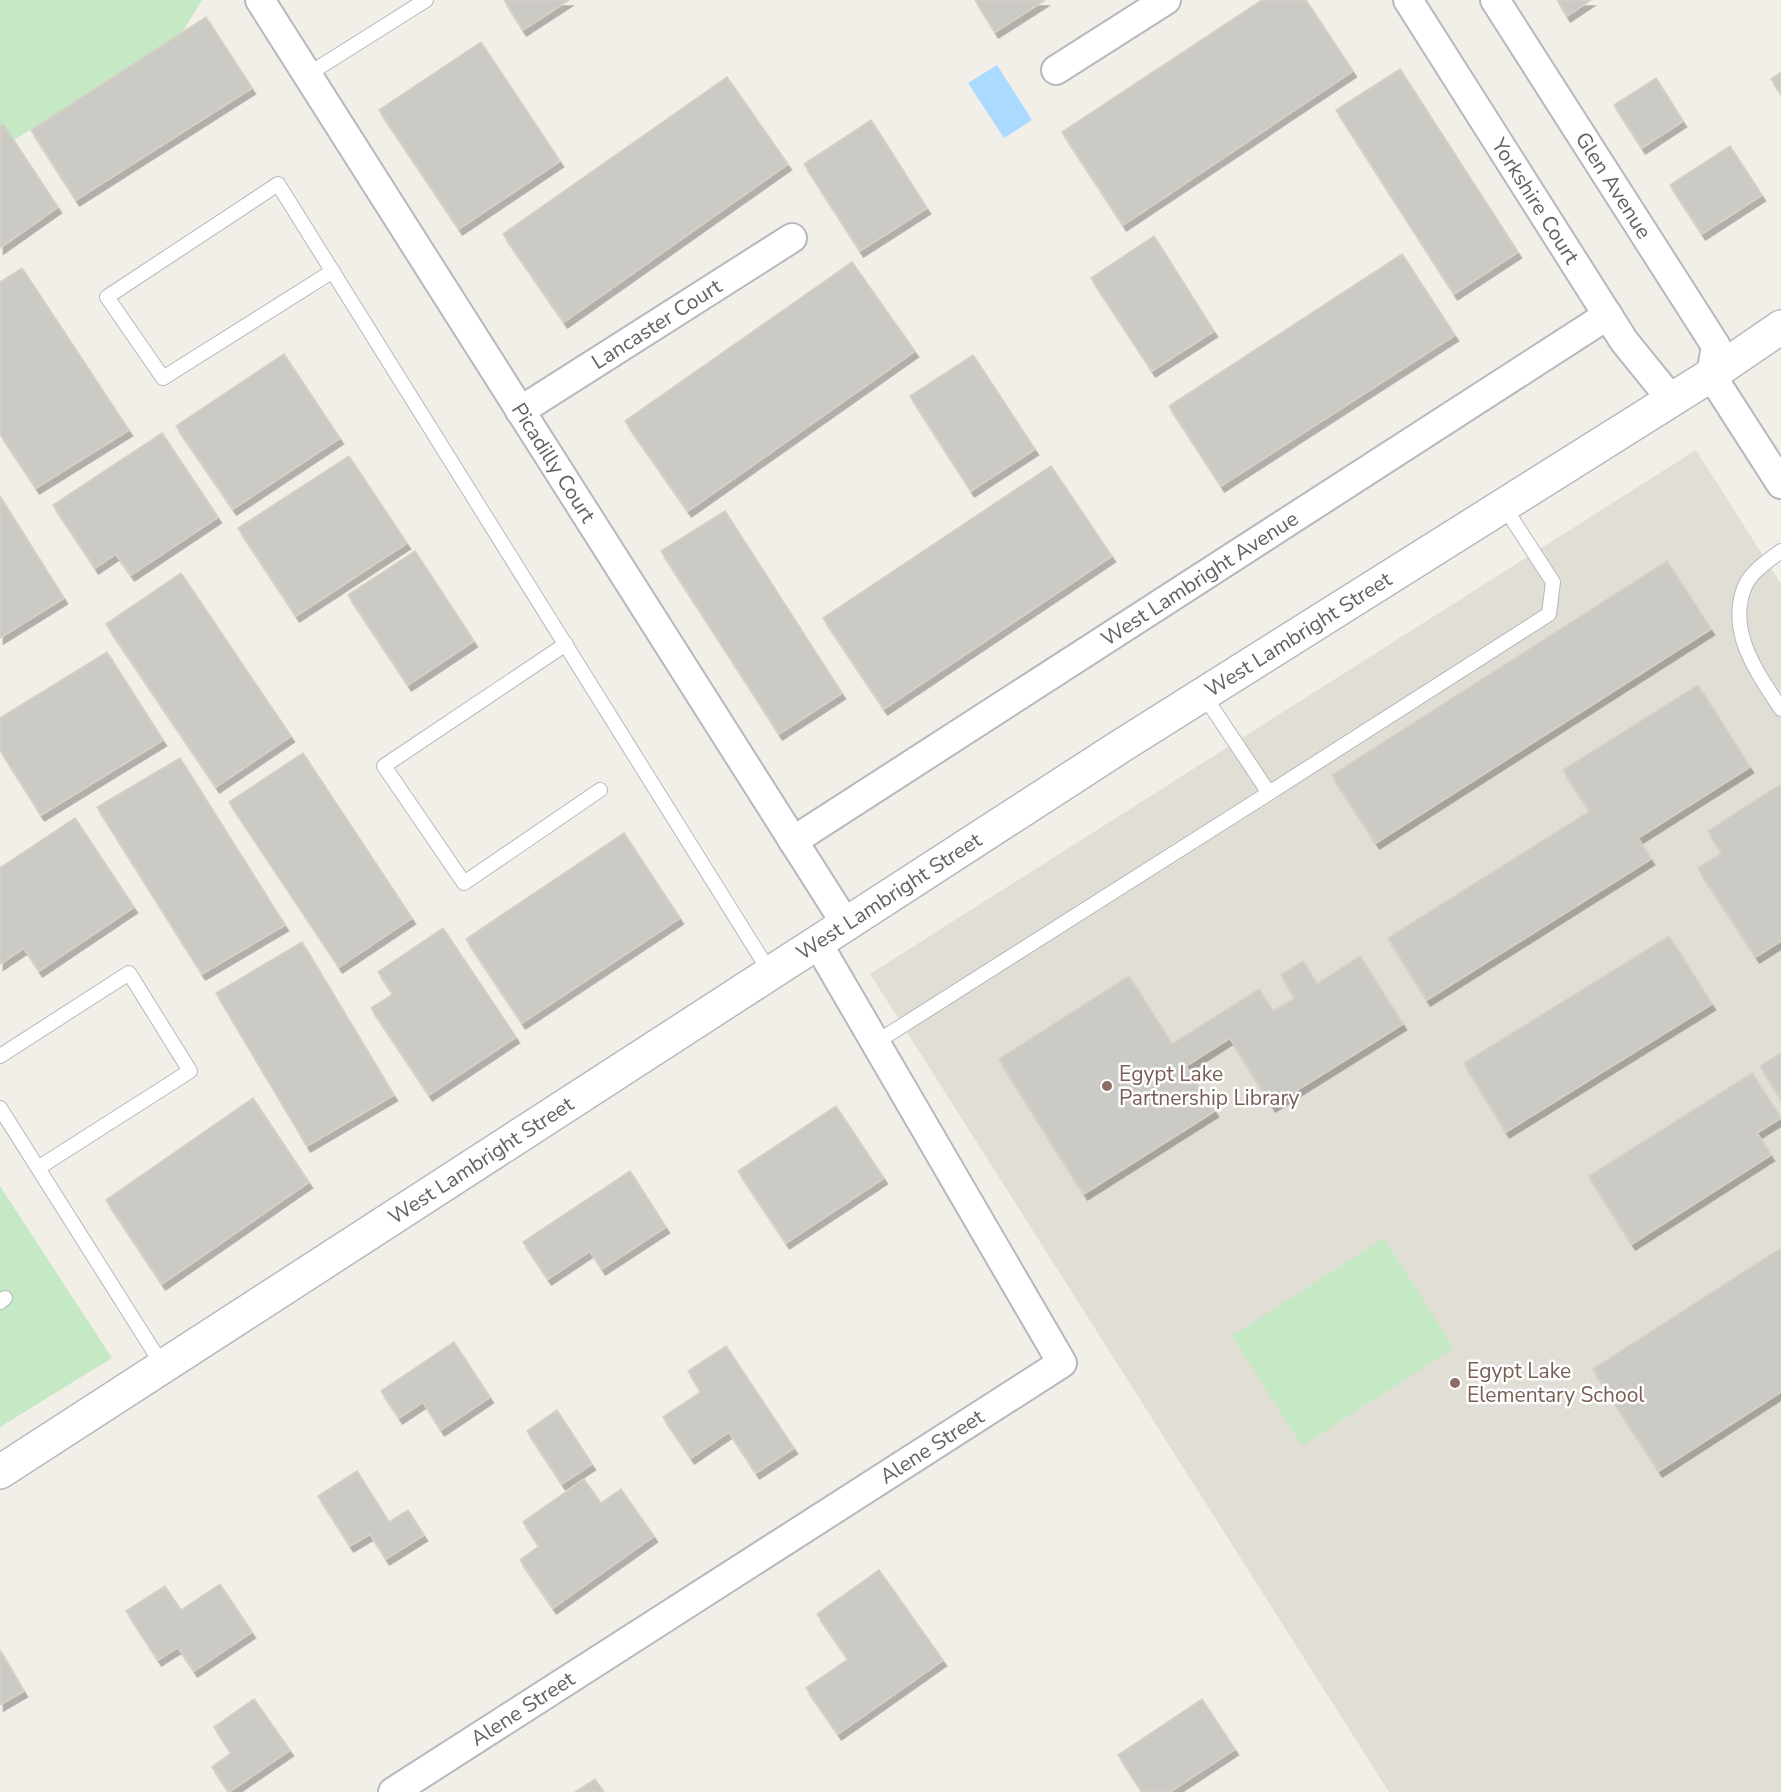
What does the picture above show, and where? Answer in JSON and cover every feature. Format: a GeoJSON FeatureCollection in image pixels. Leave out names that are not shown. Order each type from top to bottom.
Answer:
{"type":"FeatureCollection","features":[{"type":"Feature","properties":{"kind":"main road","name":"West Lambright Street"},"geometry":{"type":"LineString","coordinates":[[0,1472],[1203,694],[1712,375],[1781,327]]}},
{"type":"Feature","properties":{"kind":"street","name":"Picadilly Court"},"geometry":{"type":"LineString","coordinates":[[260,0],[846,924]]}},
{"type":"Feature","properties":{"kind":"street"},"geometry":{"type":"LineString","coordinates":[[1056,70],[1166,0]]}},
{"type":"Feature","properties":{"kind":"street","name":"Yorkshire Court"},"geometry":{"type":"LineString","coordinates":[[1408,0],[1624,341],[1671,399]]}},
{"type":"Feature","properties":{"kind":"street","name":"Glen Avenue"},"geometry":{"type":"LineString","coordinates":[[1495,0],[1716,346],[1712,375]]}},
{"type":"Feature","properties":{"kind":"street","name":"Lancaster Court"},"geometry":{"type":"LineString","coordinates":[[520,411],[792,238]]}},
{"type":"Feature","properties":{"kind":"street","name":"West Lambright Avenue"},"geometry":{"type":"LineString","coordinates":[[793,841],[1608,315]]}},
{"type":"Feature","properties":{"kind":"street"},"geometry":{"type":"LineString","coordinates":[[1712,375],[1781,484]]}},
{"type":"Feature","properties":{"kind":"street","name":"Alene Street"},"geometry":{"type":"LineString","coordinates":[[393,1792],[1062,1363],[818,944]]}},
{"type":"Feature","properties":{"kind":"lane"},"geometry":{"type":"LineString","coordinates":[[307,75],[426,0]]}},
{"type":"Feature","properties":{"kind":"lane"},"geometry":{"type":"LineString","coordinates":[[333,272],[163,378],[107,297],[278,184],[566,644],[771,974]]}},
{"type":"Feature","properties":{"kind":"lane"},"geometry":{"type":"LineString","coordinates":[[875,1043],[1549,614],[1553,582],[1503,505]]}},
{"type":"Feature","properties":{"kind":"lane"},"geometry":{"type":"LineString","coordinates":[[1781,551],[1763,564],[1745,586],[1739,621],[1750,663],[1781,709]]}},
{"type":"Feature","properties":{"kind":"lane"},"geometry":{"type":"LineString","coordinates":[[566,644],[384,766],[464,883],[600,790]]}},
{"type":"Feature","properties":{"kind":"lane"},"geometry":{"type":"LineString","coordinates":[[1203,694],[1269,793]]}},
{"type":"Feature","properties":{"kind":"lane"},"geometry":{"type":"LineString","coordinates":[[0,1056],[129,973],[190,1071],[38,1168]]}},
{"type":"Feature","properties":{"kind":"lane"},"geometry":{"type":"LineString","coordinates":[[0,1108],[163,1366]]}},
{"type":"Feature","properties":{"kind":"shaded area","name":"Egypt Lake Elementary School"},"geometry":{"type":"Polygon","coordinates":[[[1696,450],[1781,584],[1781,1792],[1389,1792],[870,974],[1696,450]]]}},
{"type":"Feature","properties":{"kind":"green space"},"geometry":{"type":"Polygon","coordinates":[[[0,0],[202,0],[181,34],[0,149],[0,0]]]}},
{"type":"Feature","properties":{"kind":"green space"},"geometry":{"type":"Polygon","coordinates":[[[0,1186],[112,1358],[0,1427],[0,1186]]]}},
{"type":"Feature","properties":{"kind":"green space"},"geometry":{"type":"Polygon","coordinates":[[[1384,1238],[1454,1348],[1302,1446],[1232,1336],[1384,1238]]]}},
{"type":"Feature","properties":{"kind":"water"},"geometry":{"type":"Polygon","coordinates":[[[997,65],[1032,120],[1004,138],[968,83],[997,65]]]}},
{"type":"Feature","properties":{"kind":"building"},"geometry":{"type":"Polygon","coordinates":[[[504,0],[569,0],[523,30],[504,0]]]}},
{"type":"Feature","properties":{"kind":"building"},"geometry":{"type":"Polygon","coordinates":[[[975,0],[1045,0],[995,32],[975,0]]]}},
{"type":"Feature","properties":{"kind":"building"},"geometry":{"type":"Polygon","coordinates":[[[1262,0],[1306,0],[1353,71],[1123,225],[1062,132],[1262,0]]]}},
{"type":"Feature","properties":{"kind":"building"},"geometry":{"type":"Polygon","coordinates":[[[1557,0],[1591,0],[1567,16],[1557,0]]]}},
{"type":"Feature","properties":{"kind":"building"},"geometry":{"type":"Polygon","coordinates":[[[206,17],[252,88],[76,200],[31,130],[206,17]]]}},
{"type":"Feature","properties":{"kind":"building"},"geometry":{"type":"Polygon","coordinates":[[[481,42],[560,161],[459,229],[379,110],[481,42]]]}},
{"type":"Feature","properties":{"kind":"building"},"geometry":{"type":"Polygon","coordinates":[[[1400,69],[1518,252],[1454,294],[1336,110],[1400,69]]]}},
{"type":"Feature","properties":{"kind":"building"},"geometry":{"type":"Polygon","coordinates":[[[1781,72],[1781,94],[1771,79],[1781,72]]]}},
{"type":"Feature","properties":{"kind":"building"},"geometry":{"type":"Polygon","coordinates":[[[727,77],[788,164],[564,322],[503,234],[727,77]]]}},
{"type":"Feature","properties":{"kind":"building"},"geometry":{"type":"Polygon","coordinates":[[[1656,78],[1683,121],[1642,148],[1614,105],[1656,78]]]}},
{"type":"Feature","properties":{"kind":"building"},"geometry":{"type":"Polygon","coordinates":[[[871,120],[927,208],[860,251],[804,164],[871,120]]]}},
{"type":"Feature","properties":{"kind":"building"},"geometry":{"type":"Polygon","coordinates":[[[3,124],[58,207],[0,248],[0,126],[3,124]]]}},
{"type":"Feature","properties":{"kind":"building"},"geometry":{"type":"Polygon","coordinates":[[[1730,146],[1762,195],[1702,234],[1670,185],[1730,146]]]}},
{"type":"Feature","properties":{"kind":"building"},"geometry":{"type":"Polygon","coordinates":[[[1154,236],[1214,331],[1152,371],[1091,278],[1154,236]]]}},
{"type":"Feature","properties":{"kind":"building"},"geometry":{"type":"Polygon","coordinates":[[[1402,254],[1455,335],[1221,486],[1169,406],[1402,254]]]}},
{"type":"Feature","properties":{"kind":"building"},"geometry":{"type":"Polygon","coordinates":[[[852,262],[915,351],[688,511],[625,421],[852,262]]]}},
{"type":"Feature","properties":{"kind":"building"},"geometry":{"type":"Polygon","coordinates":[[[22,268],[129,430],[36,488],[0,434],[0,282],[22,268]]]}},
{"type":"Feature","properties":{"kind":"building"},"geometry":{"type":"Polygon","coordinates":[[[284,354],[340,438],[233,509],[176,426],[284,354]]]}},
{"type":"Feature","properties":{"kind":"building"},"geometry":{"type":"Polygon","coordinates":[[[973,355],[1035,449],[971,491],[910,396],[973,355]]]}},
{"type":"Feature","properties":{"kind":"building"},"geometry":{"type":"Polygon","coordinates":[[[162,433],[218,517],[131,575],[116,554],[95,568],[53,505],[162,433]]]}},
{"type":"Feature","properties":{"kind":"building"},"geometry":{"type":"Polygon","coordinates":[[[349,456],[407,543],[296,616],[238,528],[349,456]]]}},
{"type":"Feature","properties":{"kind":"building"},"geometry":{"type":"Polygon","coordinates":[[[1051,466],[1112,556],[884,709],[823,618],[1051,466]]]}},
{"type":"Feature","properties":{"kind":"building"},"geometry":{"type":"Polygon","coordinates":[[[0,496],[64,598],[0,638],[0,496]]]}},
{"type":"Feature","properties":{"kind":"building"},"geometry":{"type":"Polygon","coordinates":[[[725,511],[842,693],[779,734],[661,551],[725,511]]]}},
{"type":"Feature","properties":{"kind":"building"},"geometry":{"type":"Polygon","coordinates":[[[415,551],[474,641],[408,685],[348,595],[415,551]]]}},
{"type":"Feature","properties":{"kind":"building"},"geometry":{"type":"Polygon","coordinates":[[[1667,561],[1711,629],[1376,843],[1332,775],[1667,561]]]}},
{"type":"Feature","properties":{"kind":"building"},"geometry":{"type":"Polygon","coordinates":[[[181,573],[291,736],[216,787],[106,624],[181,573]]]}},
{"type":"Feature","properties":{"kind":"building"},"geometry":{"type":"Polygon","coordinates":[[[107,652],[163,740],[41,815],[0,750],[0,718],[107,652]]]}},
{"type":"Feature","properties":{"kind":"building"},"geometry":{"type":"Polygon","coordinates":[[[1698,685],[1750,767],[1638,838],[1651,859],[1427,1000],[1388,938],[1590,811],[1563,770],[1698,685]]]}},
{"type":"Feature","properties":{"kind":"building"},"geometry":{"type":"Polygon","coordinates":[[[303,753],[412,918],[339,967],[229,802],[303,753]]]}},
{"type":"Feature","properties":{"kind":"building"},"geometry":{"type":"Polygon","coordinates":[[[180,758],[285,925],[202,974],[97,807],[180,758]]]}},
{"type":"Feature","properties":{"kind":"building"},"geometry":{"type":"Polygon","coordinates":[[[1781,784],[1781,941],[1756,957],[1698,868],[1722,853],[1708,831],[1781,784]]]}},
{"type":"Feature","properties":{"kind":"building"},"geometry":{"type":"Polygon","coordinates":[[[75,818],[134,907],[39,971],[24,948],[0,964],[0,868],[75,818]]]}},
{"type":"Feature","properties":{"kind":"building"},"geometry":{"type":"Polygon","coordinates":[[[624,833],[680,918],[522,1023],[466,939],[624,833]]]}},
{"type":"Feature","properties":{"kind":"building"},"geometry":{"type":"Polygon","coordinates":[[[443,928],[516,1037],[429,1095],[371,1008],[393,994],[378,972],[443,928]]]}},
{"type":"Feature","properties":{"kind":"building"},"geometry":{"type":"Polygon","coordinates":[[[1669,936],[1712,1004],[1506,1132],[1464,1063],[1669,936]]]}},
{"type":"Feature","properties":{"kind":"building"},"geometry":{"type":"Polygon","coordinates":[[[302,942],[394,1095],[307,1146],[216,993],[302,942]]]}},
{"type":"Feature","properties":{"kind":"building","name":"Egypt Lake Partnership Library"},"geometry":{"type":"Polygon","coordinates":[[[1360,956],[1403,1024],[1272,1106],[1230,1038],[1186,1066],[1215,1111],[1084,1194],[999,1059],[1129,976],[1172,1044],[1259,989],[1273,1011],[1295,998],[1281,975],[1303,961],[1317,984],[1360,956]]]}},
{"type":"Feature","properties":{"kind":"building"},"geometry":{"type":"Polygon","coordinates":[[[1781,1053],[1781,1099],[1760,1066],[1781,1053]]]}},
{"type":"Feature","properties":{"kind":"building"},"geometry":{"type":"Polygon","coordinates":[[[1752,1073],[1781,1118],[1757,1133],[1771,1155],[1632,1244],[1589,1176],[1752,1073]]]}},
{"type":"Feature","properties":{"kind":"building"},"geometry":{"type":"Polygon","coordinates":[[[253,1098],[309,1182],[162,1284],[106,1200],[253,1098]]]}},
{"type":"Feature","properties":{"kind":"building"},"geometry":{"type":"Polygon","coordinates":[[[836,1106],[884,1178],[786,1243],[738,1171],[836,1106]]]}},
{"type":"Feature","properties":{"kind":"building"},"geometry":{"type":"Polygon","coordinates":[[[630,1171],[666,1227],[602,1269],[590,1251],[548,1279],[523,1242],[630,1171]]]}},
{"type":"Feature","properties":{"kind":"building"},"geometry":{"type":"Polygon","coordinates":[[[1781,1248],[1781,1392],[1659,1471],[1593,1369],[1781,1248]]]}},
{"type":"Feature","properties":{"kind":"building"},"geometry":{"type":"Polygon","coordinates":[[[454,1342],[490,1397],[441,1430],[423,1402],[399,1418],[381,1391],[454,1342]]]}},
{"type":"Feature","properties":{"kind":"building"},"geometry":{"type":"Polygon","coordinates":[[[726,1346],[794,1448],[756,1473],[729,1432],[691,1458],[663,1417],[701,1392],[688,1371],[726,1346]]]}},
{"type":"Feature","properties":{"kind":"building"},"geometry":{"type":"Polygon","coordinates":[[[557,1410],[592,1464],[562,1484],[527,1431],[557,1410]]]}},
{"type":"Feature","properties":{"kind":"building"},"geometry":{"type":"Polygon","coordinates":[[[357,1471],[389,1522],[408,1510],[424,1535],[386,1559],[370,1534],[350,1546],[318,1496],[357,1471]]]}},
{"type":"Feature","properties":{"kind":"building"},"geometry":{"type":"Polygon","coordinates":[[[584,1479],[601,1503],[621,1489],[654,1536],[553,1608],[520,1560],[539,1546],[523,1522],[584,1479]]]}},
{"type":"Feature","properties":{"kind":"building"},"geometry":{"type":"Polygon","coordinates":[[[879,1570],[943,1660],[838,1734],[806,1688],[848,1659],[817,1614],[879,1570]]]}},
{"type":"Feature","properties":{"kind":"building"},"geometry":{"type":"Polygon","coordinates":[[[220,1584],[252,1632],[194,1671],[178,1647],[158,1660],[126,1611],[165,1586],[181,1610],[220,1584]]]}},
{"type":"Feature","properties":{"kind":"building"},"geometry":{"type":"Polygon","coordinates":[[[0,1650],[24,1691],[0,1705],[0,1650]]]}},
{"type":"Feature","properties":{"kind":"building"},"geometry":{"type":"Polygon","coordinates":[[[254,1699],[290,1750],[229,1792],[212,1767],[231,1753],[214,1727],[254,1699]]]}},
{"type":"Feature","properties":{"kind":"building"},"geometry":{"type":"Polygon","coordinates":[[[1202,1699],[1235,1749],[1170,1792],[1142,1792],[1118,1755],[1202,1699]]]}},
{"type":"Feature","properties":{"kind":"building"},"geometry":{"type":"Polygon","coordinates":[[[595,1779],[604,1792],[575,1792],[595,1779]]]}},
{"type":"Feature","properties":{"kind":"place","name":"Egypt Lake Partnership Library"},"geometry":{"type":"Point","coordinates":[1107,1086]}},
{"type":"Feature","properties":{"kind":"place","name":"Egypt Lake Elementary School"},"geometry":{"type":"Point","coordinates":[1455,1383]}}]}
